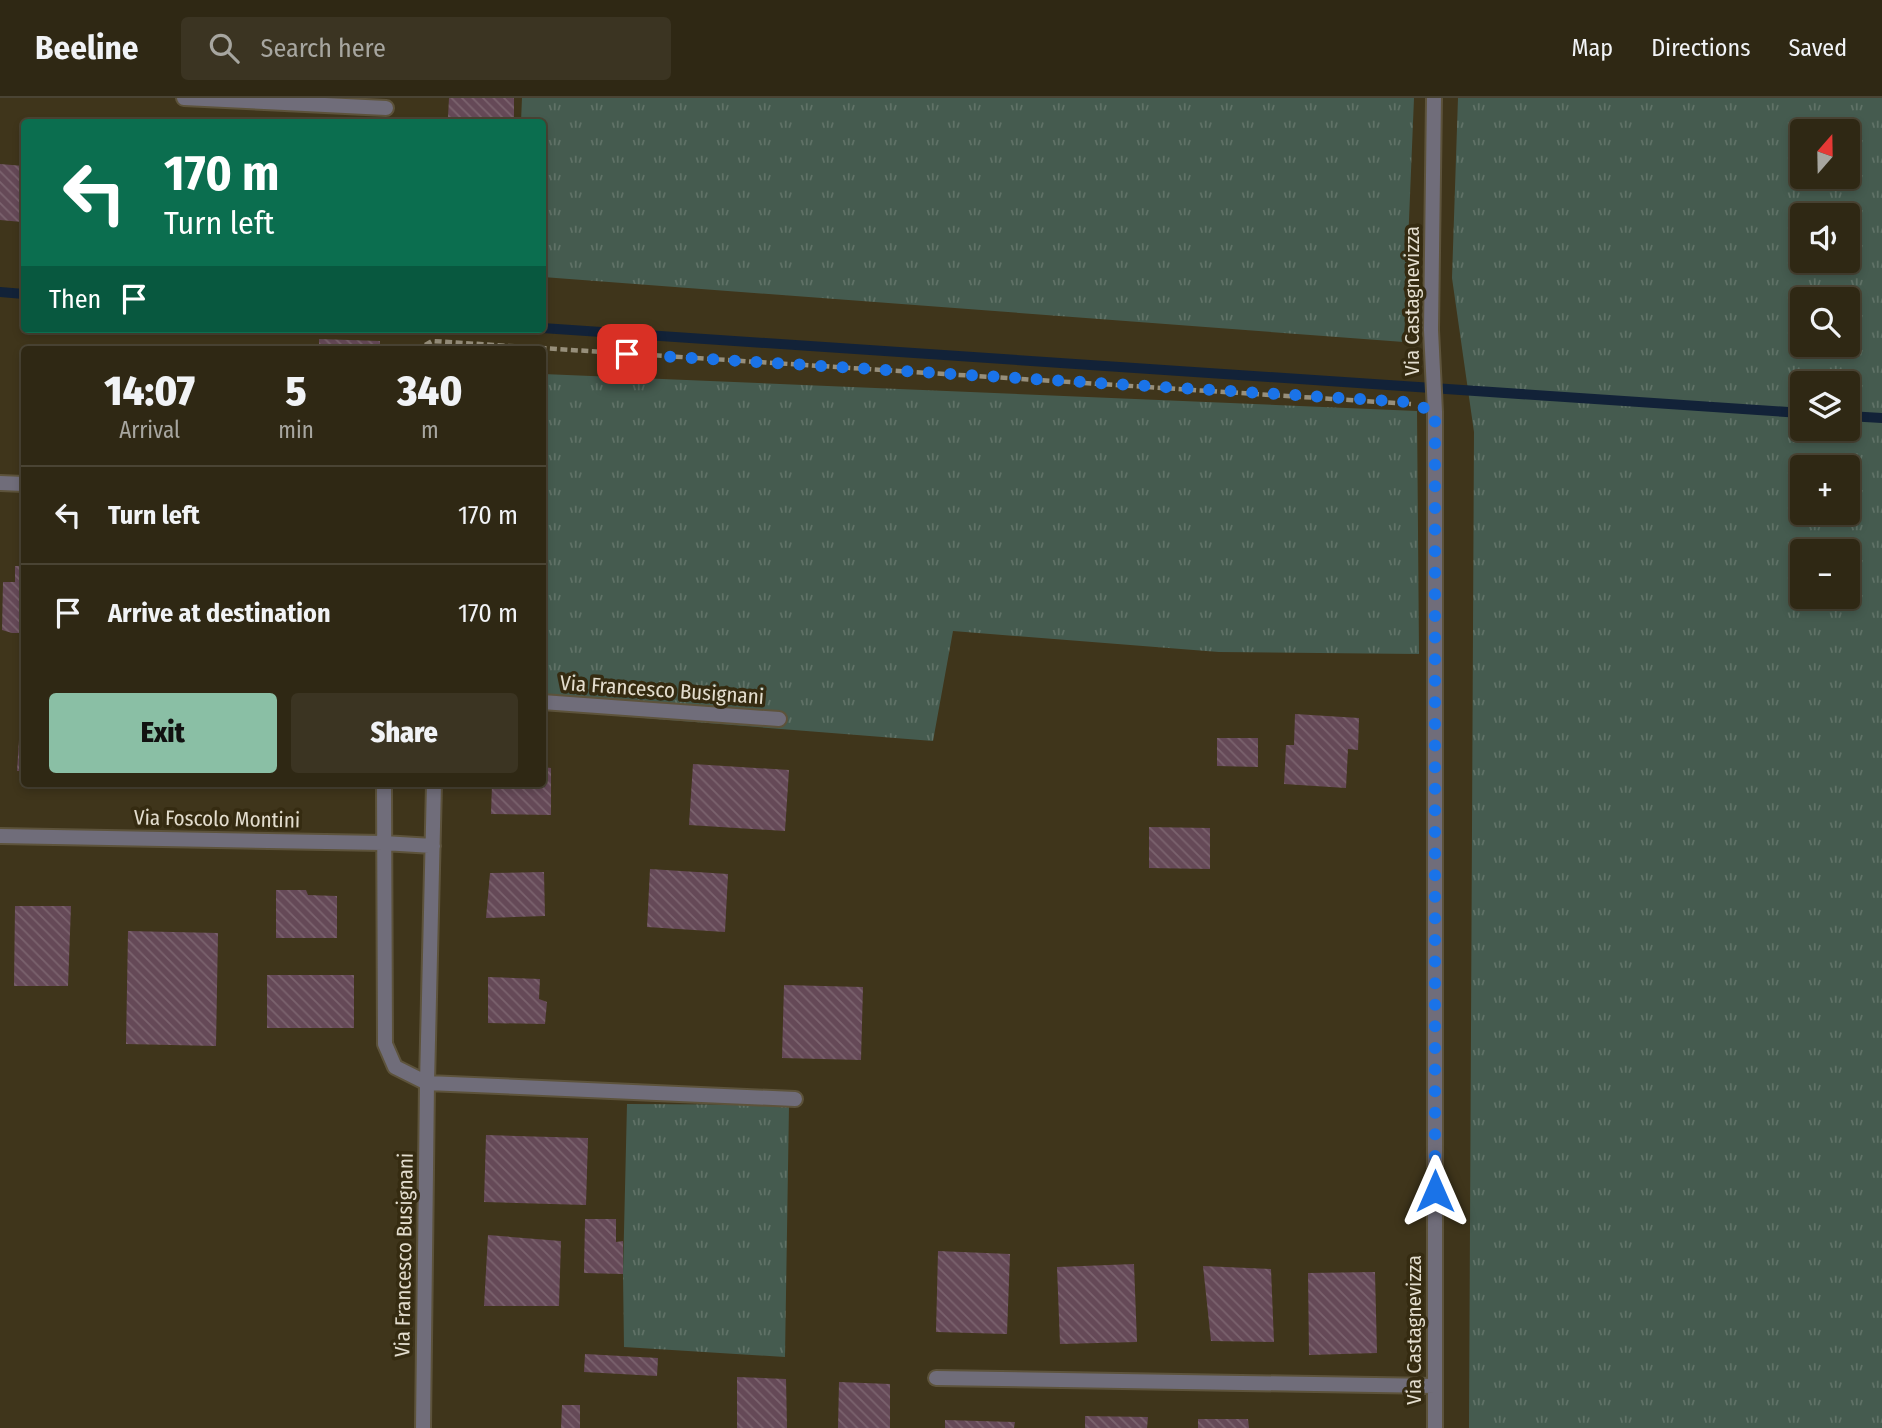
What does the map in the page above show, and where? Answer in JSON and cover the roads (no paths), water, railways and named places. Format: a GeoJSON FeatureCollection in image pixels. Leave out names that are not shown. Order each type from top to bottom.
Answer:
{"type":"FeatureCollection","features":[{"type":"Feature","properties":{"kind":"street"},"geometry":{"type":"LineString","coordinates":[[184,98],[386,109]]}},
{"type":"Feature","properties":{"kind":"street","name":"Via Castagnevizza"},"geometry":{"type":"LineString","coordinates":[[1434,98],[1431,330],[1435,412],[1435,1428]]}},
{"type":"Feature","properties":{"kind":"street"},"geometry":{"type":"LineString","coordinates":[[0,484],[21,484]]}},
{"type":"Feature","properties":{"kind":"street","name":"Via Francesco Busignani"},"geometry":{"type":"LineString","coordinates":[[546,702],[779,719]]}},
{"type":"Feature","properties":{"kind":"street"},"geometry":{"type":"LineString","coordinates":[[384,787],[385,1044],[395,1067],[427,1083],[795,1099]]}},
{"type":"Feature","properties":{"kind":"street","name":"Via Francesco Busignani"},"geometry":{"type":"LineString","coordinates":[[424,1428],[427,1083],[434,787]]}},
{"type":"Feature","properties":{"kind":"street","name":"Via Foscolo Montini"},"geometry":{"type":"LineString","coordinates":[[0,836],[433,846]]}},
{"type":"Feature","properties":{"kind":"street"},"geometry":{"type":"LineString","coordinates":[[936,1378],[1435,1386]]}},
{"type":"Feature","properties":{"kind":"waterway"},"geometry":{"type":"LineString","coordinates":[[0,292],[21,294]]}},
{"type":"Feature","properties":{"kind":"waterway"},"geometry":{"type":"LineString","coordinates":[[546,328],[1790,412]]}},
{"type":"Feature","properties":{"kind":"waterway"},"geometry":{"type":"LineString","coordinates":[[1860,417],[1882,418]]}}]}
